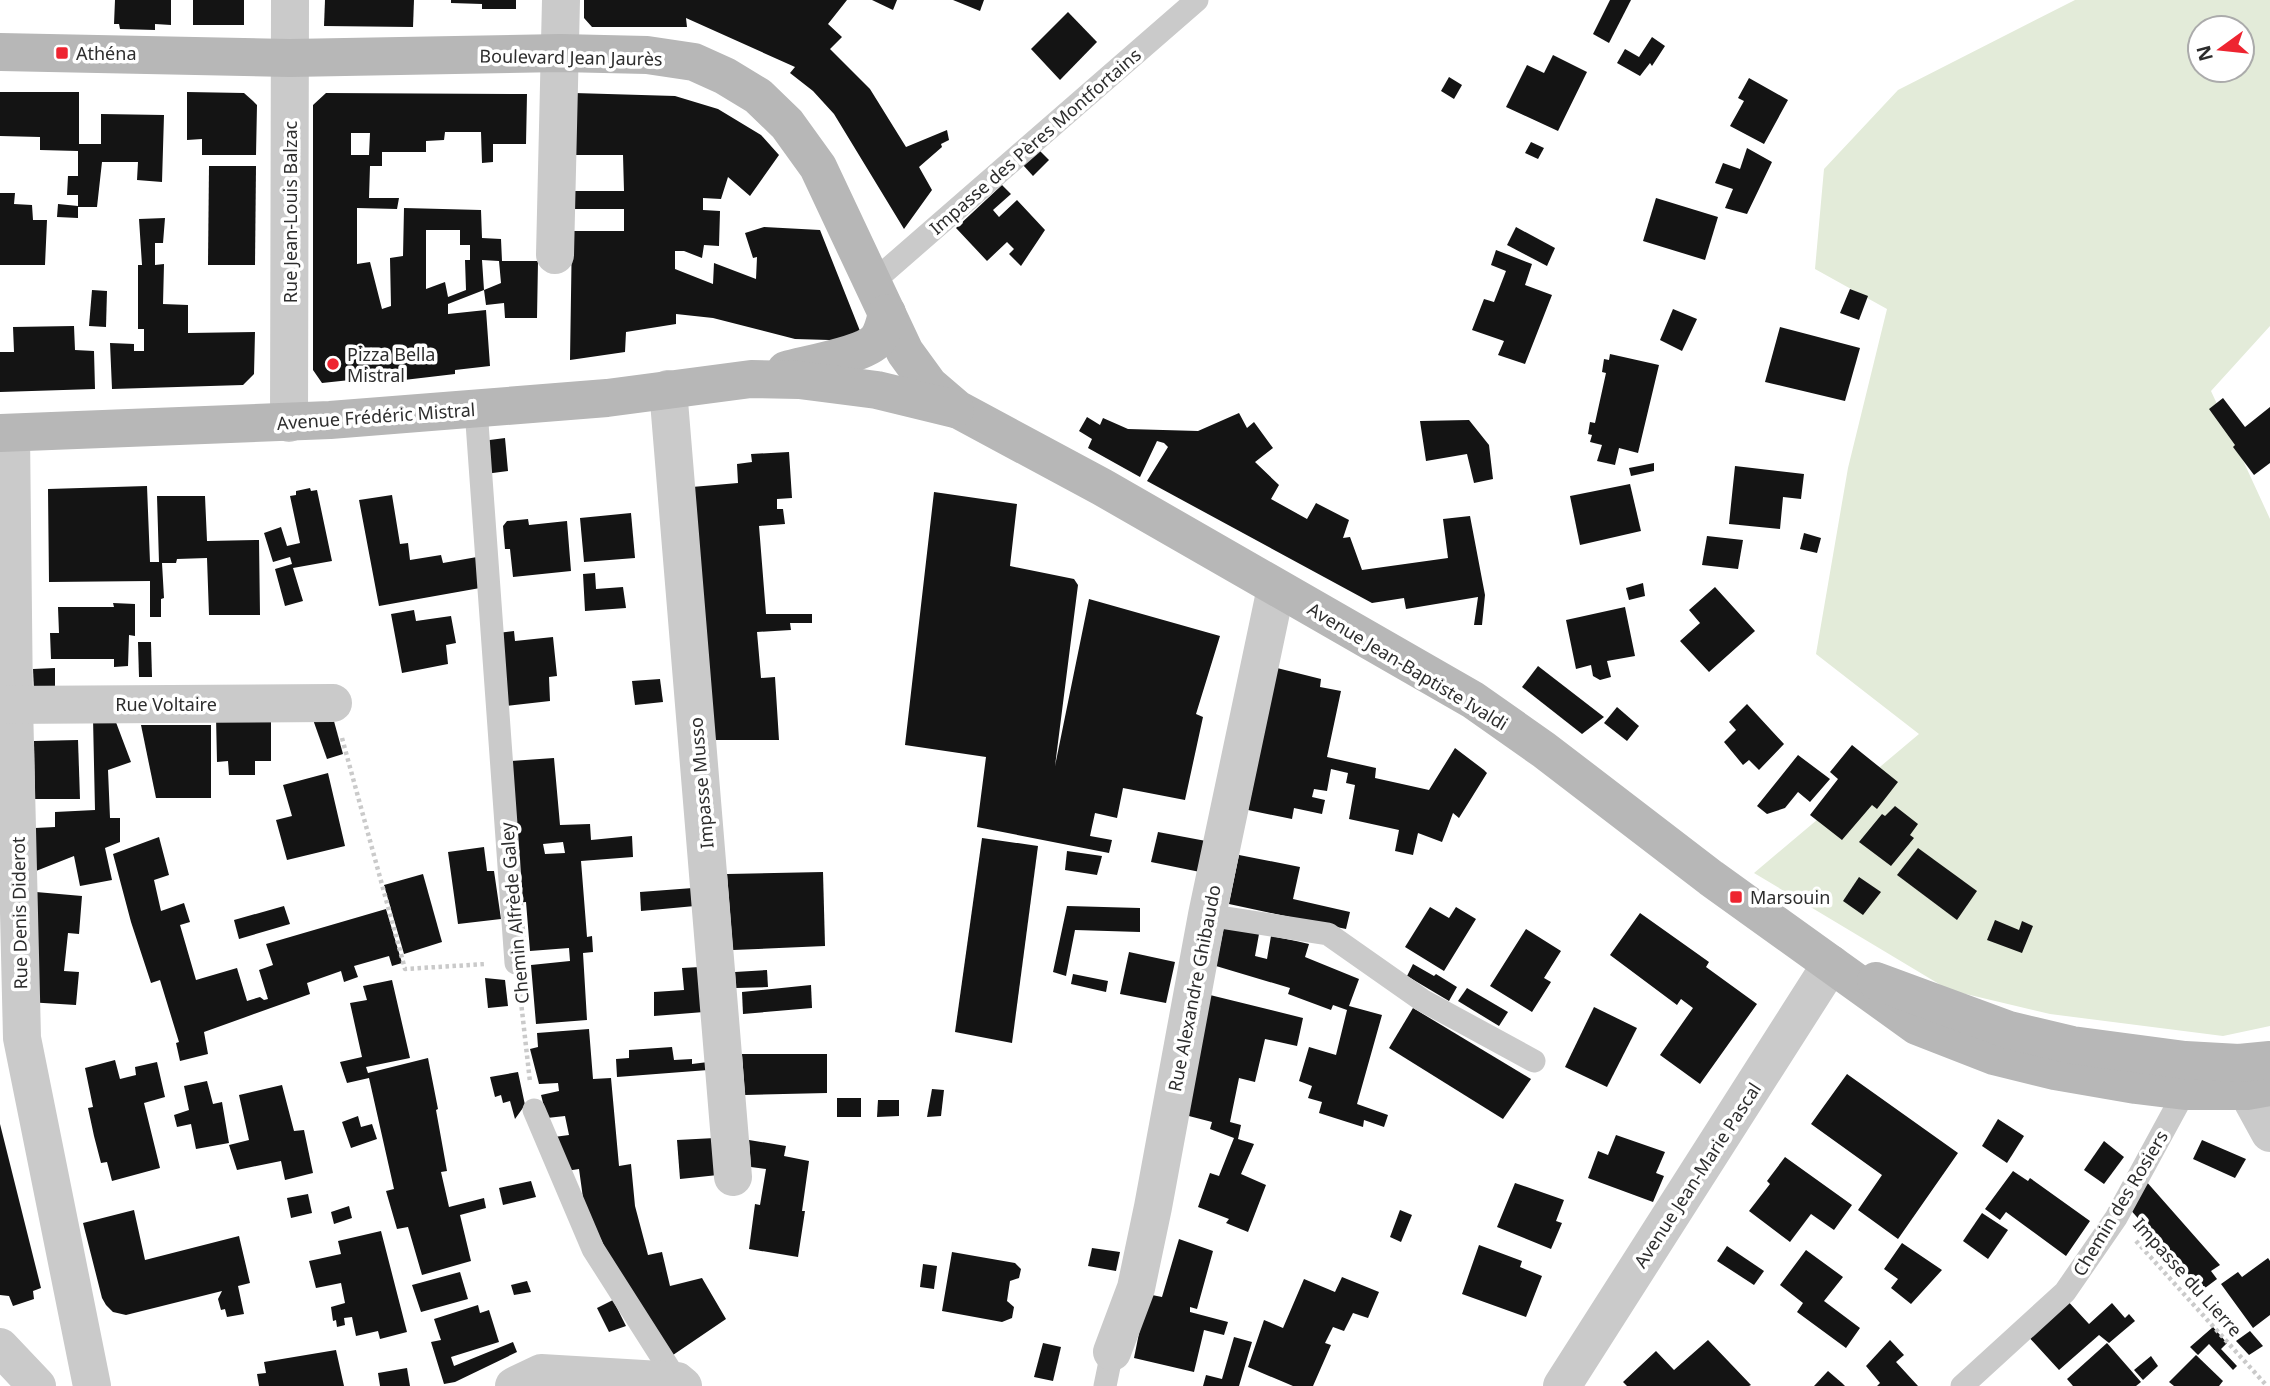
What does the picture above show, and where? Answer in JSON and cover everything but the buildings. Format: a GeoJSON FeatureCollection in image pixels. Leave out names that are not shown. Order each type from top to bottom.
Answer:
{"type":"FeatureCollection","features":[{"type":"Feature","properties":{"kind":"main road","name":"Boulevard Jean Jaurès"},"geometry":{"type":"LineString","coordinates":[[0,52],[290,58],[561,53],[647,55],[694,62],[725,76],[758,96],[787,124],[818,167],[905,352],[929,385],[957,409]]}},
{"type":"Feature","properties":{"kind":"main road","name":"Avenue Frédéric Mistral"},"geometry":{"type":"LineString","coordinates":[[6,433],[289,423],[476,410],[607,398],[751,379],[864,350],[877,340],[884,326],[880,298]]}},
{"type":"Feature","properties":{"kind":"main road","name":"Avenue Frédéric Mistral"},"geometry":{"type":"LineString","coordinates":[[751,379],[799,380],[877,390],[957,409]]}},
{"type":"Feature","properties":{"kind":"main road","name":"Avenue Jean-Baptiste Ivaldi"},"geometry":{"type":"LineString","coordinates":[[957,409],[1102,487],[1473,701],[1544,750],[1711,878],[1917,1026],[1994,1056],[2122,1083],[2185,1075],[2256,1075]]}},
{"type":"Feature","properties":{"kind":"street","name":"Rue Jean-Louis Balzac"},"geometry":{"type":"LineString","coordinates":[[289,423],[290,0]]}},
{"type":"Feature","properties":{"kind":"street"},"geometry":{"type":"LineString","coordinates":[[555,255],[561,0]]}},
{"type":"Feature","properties":{"kind":"street","name":"Impasse Musso"},"geometry":{"type":"LineString","coordinates":[[668,389],[733,1177]]}},
{"type":"Feature","properties":{"kind":"street","name":"Rue Denis Diderot"},"geometry":{"type":"LineString","coordinates":[[6,433],[7,705],[22,1038],[92,1386]]}},
{"type":"Feature","properties":{"kind":"street","name":"Rue Alexandre Ghibaudo"},"geometry":{"type":"LineString","coordinates":[[1108,1369],[1136,1288],[1208,915],[1276,588]]}},
{"type":"Feature","properties":{"kind":"street","name":"Rue Voltaire"},"geometry":{"type":"LineString","coordinates":[[7,705],[333,703]]}},
{"type":"Feature","properties":{"kind":"street","name":"Avenue Jean-Marie Pascal"},"geometry":{"type":"LineString","coordinates":[[1562,1386],[1832,964]]}},
{"type":"Feature","properties":{"kind":"street"},"geometry":{"type":"LineString","coordinates":[[2256,1075],[2270,1133]]}},
{"type":"Feature","properties":{"kind":"street"},"geometry":{"type":"LineString","coordinates":[[0,1347],[37,1386]]}},
{"type":"Feature","properties":{"kind":"street"},"geometry":{"type":"LineString","coordinates":[[514,1386],[541,1373],[680,1384]]}},
{"type":"Feature","properties":{"kind":"lane","name":"Impasse des Pères Montfortains"},"geometry":{"type":"LineString","coordinates":[[880,298],[1197,0]]}},
{"type":"Feature","properties":{"kind":"lane","name":"Chemin Alfrède Galey"},"geometry":{"type":"LineString","coordinates":[[476,410],[516,963]]}},
{"type":"Feature","properties":{"kind":"lane"},"geometry":{"type":"LineString","coordinates":[[1208,915],[1328,934],[1422,1000],[1534,1061]]}},
{"type":"Feature","properties":{"kind":"lane","name":"Chemin des Rosiers"},"geometry":{"type":"LineString","coordinates":[[1962,1386],[2065,1292],[2116,1218],[2185,1075]]}},
{"type":"Feature","properties":{"kind":"lane"},"geometry":{"type":"LineString","coordinates":[[534,1110],[593,1249],[680,1384]]}},
{"type":"Feature","properties":{"kind":"path"},"geometry":{"type":"LineString","coordinates":[[333,703],[405,969],[516,963]]}},
{"type":"Feature","properties":{"kind":"path","name":"Chemin Alfrède Galey"},"geometry":{"type":"LineString","coordinates":[[516,963],[534,1110]]}},
{"type":"Feature","properties":{"kind":"path","name":"Impasse du Lierre"},"geometry":{"type":"LineString","coordinates":[[2116,1218],[2267,1386]]}},
{"type":"Feature","properties":{"kind":"green space"},"geometry":{"type":"Polygon","coordinates":[[[2075,0],[2270,0],[2270,326],[2211,391],[2270,519],[2270,1026],[2223,1036],[2050,1014],[1949,990],[1754,873],[1919,734],[1816,654],[1848,468],[1887,309],[1815,269],[1824,169],[1898,90],[2075,0]]]}},
{"type":"Feature","properties":{"kind":"place","name":"Athéna"},"geometry":{"type":"Point","coordinates":[62,53]}},
{"type":"Feature","properties":{"kind":"place","name":"Pizza Bella Mistral"},"geometry":{"type":"Point","coordinates":[333,364]}},
{"type":"Feature","properties":{"kind":"place","name":"Marsouin"},"geometry":{"type":"Point","coordinates":[1736,897]}}]}
